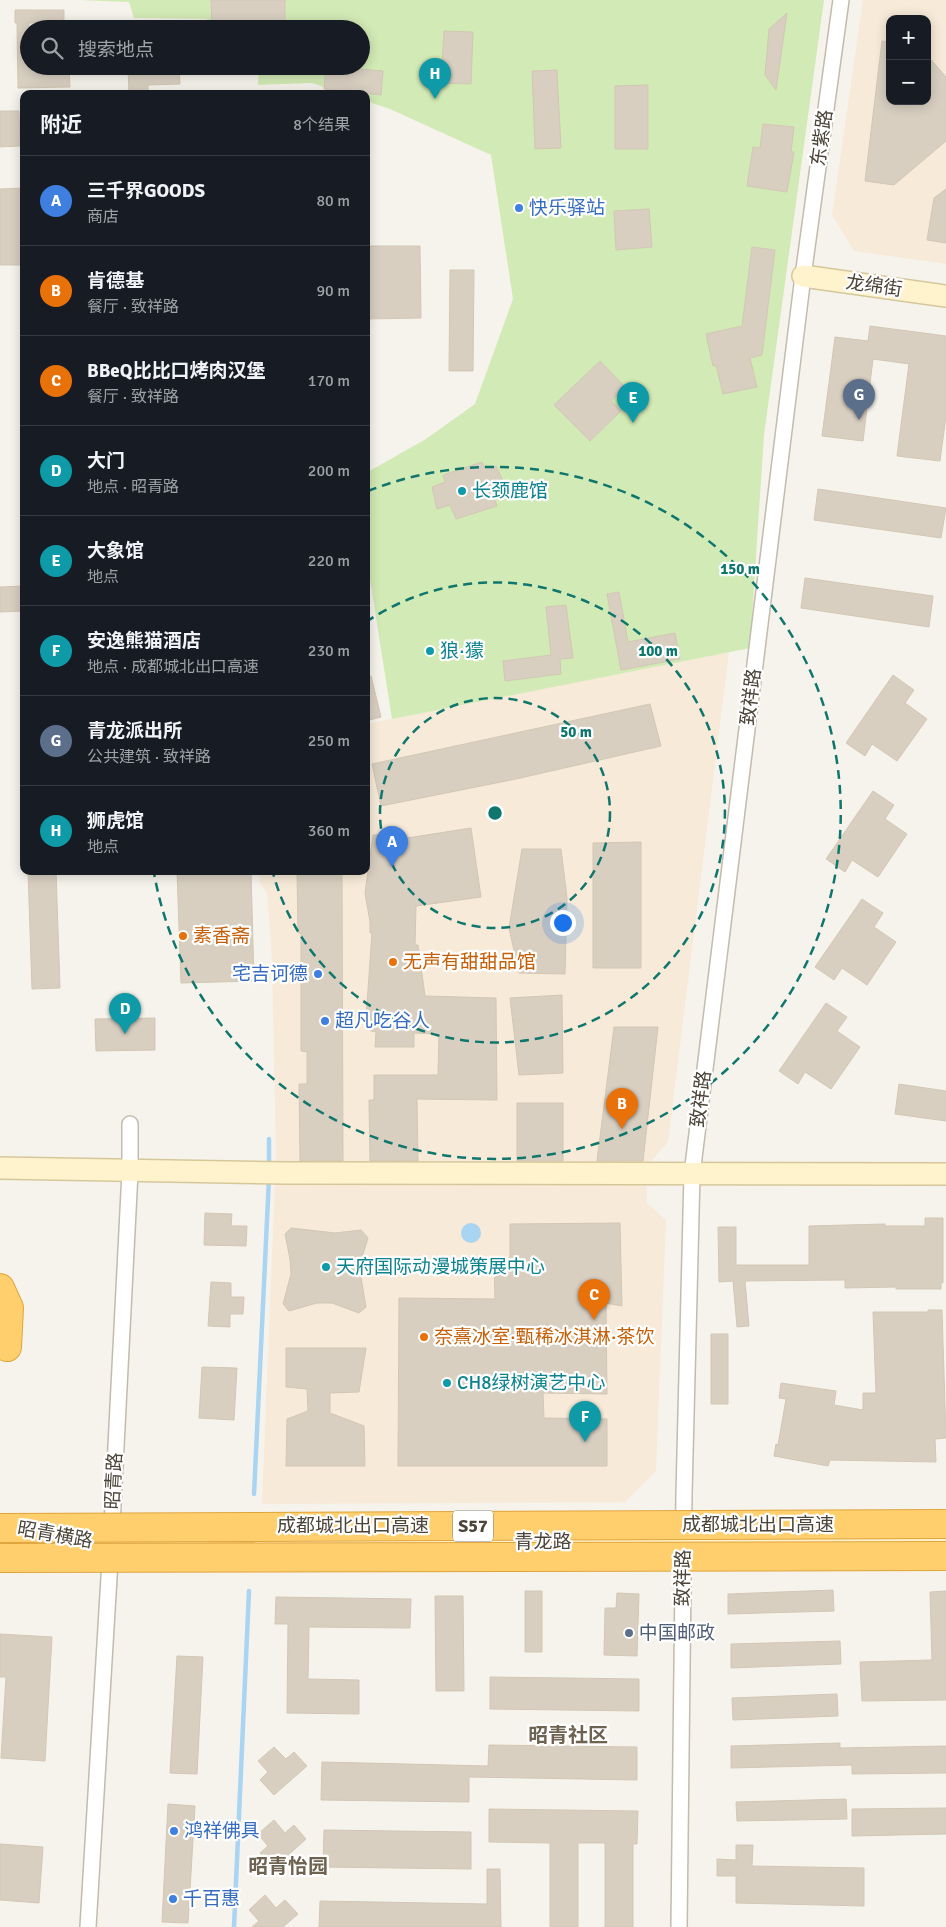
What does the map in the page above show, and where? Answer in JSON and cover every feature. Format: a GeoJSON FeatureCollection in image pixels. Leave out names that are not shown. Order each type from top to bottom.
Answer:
{"type":"FeatureCollection","features":[{"type":"Feature","properties":{"kind":"highway"},"geometry":{"type":"LineString","coordinates":[[0,1288],[9,1308],[8,1347]]}},
{"type":"Feature","properties":{"kind":"highway","name":"成都城北出口高速"},"geometry":{"type":"LineString","coordinates":[[0,1526],[946,1524]]}},
{"type":"Feature","properties":{"kind":"highway","name":"成都城北出口高速"},"geometry":{"type":"LineString","coordinates":[[0,1558],[946,1556]]}},
{"type":"Feature","properties":{"kind":"street","name":"东紫路"},"geometry":{"type":"LineString","coordinates":[[803,276],[841,0]]}},
{"type":"Feature","properties":{"kind":"street","name":"龙绵街"},"geometry":{"type":"LineString","coordinates":[[803,276],[946,296]]}},
{"type":"Feature","properties":{"kind":"street","name":"致祥路"},"geometry":{"type":"LineString","coordinates":[[679,1927],[683,1541],[692,1174],[803,276]]}},
{"type":"Feature","properties":{"kind":"street","name":"昭青路"},"geometry":{"type":"LineString","coordinates":[[88,1927],[111,1544],[130,1172],[130,1124]]}},
{"type":"Feature","properties":{"kind":"street"},"geometry":{"type":"LineString","coordinates":[[0,1168],[256,1173],[946,1174]]}},
{"type":"Feature","properties":{"kind":"street","name":"昭青横路"},"geometry":{"type":"LineString","coordinates":[[0,1526],[111,1544]]}},
{"type":"Feature","properties":{"kind":"street","name":"青龙路"},"geometry":{"type":"LineString","coordinates":[[111,1544],[946,1539]]}},
{"type":"Feature","properties":{"kind":"shaded area"},"geometry":{"type":"Polygon","coordinates":[[[863,0],[946,0],[946,264],[854,251],[832,215],[863,0]]]}},
{"type":"Feature","properties":{"kind":"shaded area"},"geometry":{"type":"Polygon","coordinates":[[[729,652],[668,1142],[646,1167],[647,1203],[666,1220],[656,1471],[625,1502],[262,1504],[276,1156],[272,959],[267,893],[260,883],[259,875],[370,875],[370,723],[729,652]]]}},
{"type":"Feature","properties":{"kind":"green space"},"geometry":{"type":"Polygon","coordinates":[[[79,0],[824,0],[764,435],[750,648],[392,719],[370,579],[370,471],[426,439],[475,404],[513,299],[491,155],[390,109],[370,102],[370,90],[332,90],[312,83],[258,85],[259,75],[370,75],[370,20],[134,18],[129,2],[79,0]]]}},
{"type":"Feature","properties":{"kind":"water"},"geometry":{"type":"Polygon","coordinates":[[[471,1223],[478,1226],[481,1233],[478,1240],[471,1243],[464,1240],[461,1233],[464,1226],[471,1223]]]}},
{"type":"Feature","properties":{"kind":"building"},"geometry":{"type":"Polygon","coordinates":[[[211,0],[285,0],[285,20],[212,20],[211,0]]]}},
{"type":"Feature","properties":{"kind":"building"},"geometry":{"type":"Polygon","coordinates":[[[15,10],[64,10],[64,20],[20,20],[20,75],[69,75],[70,87],[18,88],[17,23],[15,23],[15,10]]]}},
{"type":"Feature","properties":{"kind":"building"},"geometry":{"type":"Polygon","coordinates":[[[787,13],[776,90],[765,75],[769,29],[787,13]]]}},
{"type":"Feature","properties":{"kind":"building"},"geometry":{"type":"Polygon","coordinates":[[[444,31],[473,32],[471,84],[441,83],[444,31]]]}},
{"type":"Feature","properties":{"kind":"building"},"geometry":{"type":"Polygon","coordinates":[[[882,41],[886,42],[886,105],[931,105],[931,60],[946,77],[946,141],[894,185],[865,181],[882,41]]]}},
{"type":"Feature","properties":{"kind":"building"},"geometry":{"type":"Polygon","coordinates":[[[370,70],[383,71],[381,95],[370,94],[370,90],[324,89],[325,75],[370,75],[370,70]]]}},
{"type":"Feature","properties":{"kind":"building"},"geometry":{"type":"Polygon","coordinates":[[[557,70],[561,148],[535,149],[532,71],[557,70]]]}},
{"type":"Feature","properties":{"kind":"building"},"geometry":{"type":"Polygon","coordinates":[[[128,75],[180,75],[180,84],[148,85],[148,90],[129,90],[128,75]]]}},
{"type":"Feature","properties":{"kind":"building"},"geometry":{"type":"Polygon","coordinates":[[[648,85],[648,149],[615,149],[615,86],[648,85]]]}},
{"type":"Feature","properties":{"kind":"building"},"geometry":{"type":"Polygon","coordinates":[[[0,111],[19,111],[20,146],[0,147],[0,111]]]}},
{"type":"Feature","properties":{"kind":"building"},"geometry":{"type":"Polygon","coordinates":[[[763,124],[794,127],[791,152],[794,152],[787,192],[747,186],[753,147],[760,148],[763,124]]]}},
{"type":"Feature","properties":{"kind":"building"},"geometry":{"type":"Polygon","coordinates":[[[20,188],[20,265],[0,265],[0,189],[20,188]]]}},
{"type":"Feature","properties":{"kind":"building"},"geometry":{"type":"Polygon","coordinates":[[[946,189],[946,243],[927,240],[934,198],[946,189]]]}},
{"type":"Feature","properties":{"kind":"building"},"geometry":{"type":"Polygon","coordinates":[[[649,209],[652,247],[616,250],[614,211],[649,209]]]}},
{"type":"Feature","properties":{"kind":"building"},"geometry":{"type":"Polygon","coordinates":[[[370,246],[420,246],[421,318],[370,319],[370,246]]]}},
{"type":"Feature","properties":{"kind":"building"},"geometry":{"type":"Polygon","coordinates":[[[752,247],[775,250],[762,355],[750,358],[757,387],[723,394],[716,365],[713,366],[706,334],[742,326],[752,247]]]}},
{"type":"Feature","properties":{"kind":"building"},"geometry":{"type":"Polygon","coordinates":[[[450,270],[474,270],[473,371],[449,371],[450,270]]]}},
{"type":"Feature","properties":{"kind":"building"},"geometry":{"type":"Polygon","coordinates":[[[870,326],[946,336],[946,416],[940,461],[897,456],[909,364],[873,359],[863,441],[822,436],[835,337],[868,341],[870,326]]]}},
{"type":"Feature","properties":{"kind":"building"},"geometry":{"type":"Polygon","coordinates":[[[600,361],[625,387],[611,401],[621,411],[590,441],[554,405],[600,361]]]}},
{"type":"Feature","properties":{"kind":"building"},"geometry":{"type":"Polygon","coordinates":[[[482,462],[485,468],[496,466],[505,485],[491,490],[497,506],[456,519],[450,505],[437,509],[432,487],[445,482],[443,475],[482,462]]]}},
{"type":"Feature","properties":{"kind":"building"},"geometry":{"type":"Polygon","coordinates":[[[818,489],[946,508],[941,538],[814,520],[818,489]]]}},
{"type":"Feature","properties":{"kind":"building"},"geometry":{"type":"Polygon","coordinates":[[[805,578],[933,596],[929,627],[801,608],[805,578]]]}},
{"type":"Feature","properties":{"kind":"building"},"geometry":{"type":"Polygon","coordinates":[[[20,586],[20,611],[0,612],[0,587],[20,586]]]}},
{"type":"Feature","properties":{"kind":"building"},"geometry":{"type":"Polygon","coordinates":[[[619,592],[628,642],[675,633],[680,659],[621,670],[607,594],[619,592]]]}},
{"type":"Feature","properties":{"kind":"building"},"geometry":{"type":"Polygon","coordinates":[[[566,605],[573,658],[560,659],[561,674],[505,681],[503,661],[551,655],[546,607],[566,605]]]}},
{"type":"Feature","properties":{"kind":"building"},"geometry":{"type":"Polygon","coordinates":[[[893,675],[914,690],[905,703],[927,719],[897,761],[872,744],[865,756],[846,743],[893,675]]]}},
{"type":"Feature","properties":{"kind":"building"},"geometry":{"type":"Polygon","coordinates":[[[370,676],[381,717],[370,720],[370,676]]]}},
{"type":"Feature","properties":{"kind":"building"},"geometry":{"type":"Polygon","coordinates":[[[650,704],[661,746],[516,779],[381,806],[372,764],[650,704]]]}},
{"type":"Feature","properties":{"kind":"building"},"geometry":{"type":"Polygon","coordinates":[[[873,791],[894,805],[885,819],[907,834],[878,877],[852,860],[845,872],[826,859],[873,791]]]}},
{"type":"Feature","properties":{"kind":"building"},"geometry":{"type":"Polygon","coordinates":[[[471,828],[481,897],[416,906],[415,945],[418,945],[425,996],[496,998],[497,1100],[417,1099],[418,1161],[370,1161],[369,1100],[374,1100],[374,1075],[438,1075],[439,1034],[414,1033],[414,1047],[375,1047],[376,1032],[371,1031],[366,1018],[372,933],[370,933],[365,893],[367,875],[370,875],[373,835],[405,835],[407,838],[471,828]]]}},
{"type":"Feature","properties":{"kind":"building"},"geometry":{"type":"Polygon","coordinates":[[[641,842],[641,968],[593,968],[593,843],[641,842]]]}},
{"type":"Feature","properties":{"kind":"building"},"geometry":{"type":"Polygon","coordinates":[[[522,849],[561,849],[567,898],[565,974],[519,973],[509,928],[522,849]]]}},
{"type":"Feature","properties":{"kind":"building"},"geometry":{"type":"Polygon","coordinates":[[[28,875],[56,875],[60,988],[32,989],[28,875]]]}},
{"type":"Feature","properties":{"kind":"building"},"geometry":{"type":"Polygon","coordinates":[[[177,875],[251,875],[254,981],[181,983],[177,875]]]}},
{"type":"Feature","properties":{"kind":"building"},"geometry":{"type":"Polygon","coordinates":[[[297,875],[342,875],[343,1161],[300,1161],[299,1084],[307,1084],[307,1052],[301,1051],[301,933],[298,933],[297,875]]]}},
{"type":"Feature","properties":{"kind":"building"},"geometry":{"type":"Polygon","coordinates":[[[862,899],[883,913],[874,927],[896,942],[867,985],[842,968],[834,980],[815,967],[862,899]]]}},
{"type":"Feature","properties":{"kind":"building"},"geometry":{"type":"Polygon","coordinates":[[[562,995],[563,1073],[519,1075],[510,998],[562,995]]]}},
{"type":"Feature","properties":{"kind":"building"},"geometry":{"type":"Polygon","coordinates":[[[826,1003],[847,1017],[837,1031],[860,1047],[831,1089],[805,1072],[798,1084],[779,1071],[826,1003]]]}},
{"type":"Feature","properties":{"kind":"building"},"geometry":{"type":"Polygon","coordinates":[[[155,1018],[155,1050],[96,1051],[95,1019],[155,1018]]]}},
{"type":"Feature","properties":{"kind":"building"},"geometry":{"type":"Polygon","coordinates":[[[614,1027],[658,1027],[643,1161],[597,1161],[614,1027]]]}},
{"type":"Feature","properties":{"kind":"building"},"geometry":{"type":"Polygon","coordinates":[[[899,1084],[946,1091],[946,1121],[895,1114],[899,1084]]]}},
{"type":"Feature","properties":{"kind":"building"},"geometry":{"type":"Polygon","coordinates":[[[517,1103],[563,1103],[563,1161],[517,1161],[517,1103]]]}},
{"type":"Feature","properties":{"kind":"building"},"geometry":{"type":"Polygon","coordinates":[[[205,1213],[232,1214],[231,1226],[247,1226],[246,1246],[204,1245],[205,1213]]]}},
{"type":"Feature","properties":{"kind":"building"},"geometry":{"type":"Polygon","coordinates":[[[925,1218],[943,1218],[943,1283],[941,1283],[941,1289],[896,1289],[896,1287],[845,1288],[845,1280],[745,1281],[749,1326],[737,1327],[733,1281],[719,1282],[718,1227],[736,1227],[736,1265],[809,1265],[809,1226],[885,1224],[885,1226],[925,1226],[925,1218]]]}},
{"type":"Feature","properties":{"kind":"building"},"geometry":{"type":"Polygon","coordinates":[[[620,1223],[622,1306],[606,1303],[607,1394],[543,1393],[544,1418],[607,1419],[607,1466],[398,1466],[399,1298],[495,1299],[494,1265],[510,1265],[510,1224],[620,1223]]]}},
{"type":"Feature","properties":{"kind":"building","name":"天府国际动漫城策展中心"},"geometry":{"type":"Polygon","coordinates":[[[291,1228],[335,1233],[361,1230],[368,1238],[361,1261],[361,1277],[366,1307],[359,1313],[332,1303],[317,1303],[289,1311],[283,1304],[291,1274],[285,1234],[291,1228]]]}},
{"type":"Feature","properties":{"kind":"building"},"geometry":{"type":"Polygon","coordinates":[[[211,1282],[231,1283],[231,1297],[244,1297],[243,1314],[230,1314],[230,1327],[208,1326],[211,1282]]]}},
{"type":"Feature","properties":{"kind":"building"},"geometry":{"type":"Polygon","coordinates":[[[928,1310],[942,1310],[946,1438],[935,1439],[936,1462],[830,1460],[828,1466],[774,1456],[776,1444],[778,1445],[786,1399],[779,1398],[781,1383],[836,1391],[834,1405],[863,1410],[863,1393],[876,1393],[873,1312],[928,1312],[928,1310]]]}},
{"type":"Feature","properties":{"kind":"building"},"geometry":{"type":"Polygon","coordinates":[[[711,1334],[728,1334],[728,1404],[711,1404],[711,1334]]]}},
{"type":"Feature","properties":{"kind":"building"},"geometry":{"type":"Polygon","coordinates":[[[286,1348],[366,1348],[359,1392],[330,1393],[330,1413],[364,1426],[365,1466],[286,1466],[287,1419],[308,1411],[307,1389],[286,1387],[286,1348]]]}},
{"type":"Feature","properties":{"kind":"building"},"geometry":{"type":"Polygon","coordinates":[[[202,1367],[237,1368],[234,1420],[199,1418],[202,1367]]]}},
{"type":"Feature","properties":{"kind":"building"},"geometry":{"type":"Polygon","coordinates":[[[833,1590],[834,1611],[728,1614],[728,1594],[833,1590]]]}},
{"type":"Feature","properties":{"kind":"building"},"geometry":{"type":"Polygon","coordinates":[[[525,1591],[542,1591],[542,1652],[525,1652],[525,1591]]]}},
{"type":"Feature","properties":{"kind":"building"},"geometry":{"type":"Polygon","coordinates":[[[946,1591],[946,1700],[862,1701],[860,1662],[932,1660],[930,1592],[946,1591]]]}},
{"type":"Feature","properties":{"kind":"building"},"geometry":{"type":"Polygon","coordinates":[[[617,1593],[639,1594],[637,1656],[604,1655],[605,1608],[616,1608],[617,1593]]]}},
{"type":"Feature","properties":{"kind":"building"},"geometry":{"type":"Polygon","coordinates":[[[435,1596],[463,1596],[464,1691],[436,1691],[435,1596]]]}},
{"type":"Feature","properties":{"kind":"building"},"geometry":{"type":"Polygon","coordinates":[[[276,1597],[411,1599],[410,1628],[309,1627],[308,1679],[359,1680],[359,1714],[287,1713],[288,1624],[275,1624],[276,1597]]]}},
{"type":"Feature","properties":{"kind":"building"},"geometry":{"type":"Polygon","coordinates":[[[0,1634],[52,1637],[45,1761],[1,1758],[6,1677],[0,1677],[0,1634]]]}},
{"type":"Feature","properties":{"kind":"building"},"geometry":{"type":"Polygon","coordinates":[[[840,1641],[841,1664],[731,1668],[731,1644],[840,1641]]]}},
{"type":"Feature","properties":{"kind":"building"},"geometry":{"type":"Polygon","coordinates":[[[177,1656],[203,1657],[197,1774],[170,1773],[177,1656]]]}},
{"type":"Feature","properties":{"kind":"building"},"geometry":{"type":"Polygon","coordinates":[[[490,1677],[639,1679],[639,1711],[490,1709],[490,1677]]]}},
{"type":"Feature","properties":{"kind":"building"},"geometry":{"type":"Polygon","coordinates":[[[837,1694],[838,1716],[733,1720],[732,1698],[837,1694]]]}},
{"type":"Feature","properties":{"kind":"building"},"geometry":{"type":"Polygon","coordinates":[[[840,1743],[840,1748],[946,1746],[946,1773],[852,1774],[852,1765],[731,1768],[731,1746],[840,1743]]]}},
{"type":"Feature","properties":{"kind":"building"},"geometry":{"type":"Polygon","coordinates":[[[489,1745],[637,1747],[637,1780],[469,1777],[469,1802],[321,1800],[322,1762],[488,1766],[489,1745]]]}},
{"type":"Feature","properties":{"kind":"building"},"geometry":{"type":"Polygon","coordinates":[[[274,1747],[286,1759],[294,1752],[307,1766],[274,1795],[260,1780],[268,1772],[258,1761],[274,1747]]]}},
{"type":"Feature","properties":{"kind":"building"},"geometry":{"type":"Polygon","coordinates":[[[846,1799],[847,1819],[737,1821],[736,1802],[846,1799]]]}},
{"type":"Feature","properties":{"kind":"building"},"geometry":{"type":"Polygon","coordinates":[[[168,1804],[195,1806],[188,1923],[162,1922],[168,1804]]]}},
{"type":"Feature","properties":{"kind":"building"},"geometry":{"type":"Polygon","coordinates":[[[946,1808],[946,1834],[852,1836],[852,1809],[946,1808]]]}},
{"type":"Feature","properties":{"kind":"building"},"geometry":{"type":"Polygon","coordinates":[[[489,1809],[638,1811],[637,1844],[633,1844],[633,1927],[605,1927],[605,1843],[578,1843],[578,1927],[550,1927],[550,1843],[489,1842],[489,1809]]]}},
{"type":"Feature","properties":{"kind":"building"},"geometry":{"type":"Polygon","coordinates":[[[274,1820],[285,1833],[294,1825],[306,1839],[274,1868],[260,1853],[268,1846],[258,1834],[274,1820]]]}},
{"type":"Feature","properties":{"kind":"building"},"geometry":{"type":"Polygon","coordinates":[[[324,1830],[471,1832],[471,1869],[323,1867],[324,1830]]]}},
{"type":"Feature","properties":{"kind":"building"},"geometry":{"type":"Polygon","coordinates":[[[0,1844],[43,1847],[39,1903],[0,1900],[0,1844]]]}},
{"type":"Feature","properties":{"kind":"building"},"geometry":{"type":"Polygon","coordinates":[[[736,1845],[753,1845],[752,1866],[864,1868],[864,1906],[736,1903],[736,1876],[717,1876],[717,1859],[736,1860],[736,1845]]]}},
{"type":"Feature","properties":{"kind":"building"},"geometry":{"type":"Polygon","coordinates":[[[487,1869],[500,1869],[501,1927],[319,1927],[320,1901],[487,1904],[487,1869]]]}},
{"type":"Feature","properties":{"kind":"building"},"geometry":{"type":"Polygon","coordinates":[[[265,1895],[276,1908],[285,1900],[298,1914],[283,1927],[252,1927],[259,1921],[249,1910],[265,1895]]]}},
{"type":"Feature","properties":{"kind":"waterway"},"geometry":{"type":"LineString","coordinates":[[269,1139],[269,1168]]}},
{"type":"Feature","properties":{"kind":"waterway"},"geometry":{"type":"LineString","coordinates":[[254,1494],[269,1178]]}},
{"type":"Feature","properties":{"kind":"waterway"},"geometry":{"type":"LineString","coordinates":[[234,1927],[249,1591]]}},
{"type":"Feature","properties":{"kind":"place","name":"狮虎馆"},"geometry":{"type":"Point","coordinates":[435,99]}},
{"type":"Feature","properties":{"kind":"place","name":"快乐驿站"},"geometry":{"type":"Point","coordinates":[519,208]}},
{"type":"Feature","properties":{"kind":"place","name":"青龙派出所"},"geometry":{"type":"Point","coordinates":[859,420]}},
{"type":"Feature","properties":{"kind":"place","name":"大象馆"},"geometry":{"type":"Point","coordinates":[633,423]}},
{"type":"Feature","properties":{"kind":"place","name":"长颈鹿馆"},"geometry":{"type":"Point","coordinates":[462,491]}},
{"type":"Feature","properties":{"kind":"place","name":"狼·獴"},"geometry":{"type":"Point","coordinates":[430,651]}},
{"type":"Feature","properties":{"kind":"place","name":"三千界GOODS"},"geometry":{"type":"Point","coordinates":[392,867]}},
{"type":"Feature","properties":{"kind":"place","name":"素香斋"},"geometry":{"type":"Point","coordinates":[183,936]}},
{"type":"Feature","properties":{"kind":"place","name":"无声有甜甜品馆"},"geometry":{"type":"Point","coordinates":[393,962]}},
{"type":"Feature","properties":{"kind":"place","name":"宅吉诃德"},"geometry":{"type":"Point","coordinates":[318,974]}},
{"type":"Feature","properties":{"kind":"place","name":"超凡吃谷人"},"geometry":{"type":"Point","coordinates":[325,1021]}},
{"type":"Feature","properties":{"kind":"place","name":"大门"},"geometry":{"type":"Point","coordinates":[125,1034]}},
{"type":"Feature","properties":{"kind":"place","name":"肯德基"},"geometry":{"type":"Point","coordinates":[622,1129]}},
{"type":"Feature","properties":{"kind":"place","name":"天府国际动漫城策展中心"},"geometry":{"type":"Point","coordinates":[326,1267]}},
{"type":"Feature","properties":{"kind":"place","name":"BBeQ比比口烤肉汉堡"},"geometry":{"type":"Point","coordinates":[594,1320]}},
{"type":"Feature","properties":{"kind":"place","name":"奈熹冰室·甄稀冰淇淋·茶饮"},"geometry":{"type":"Point","coordinates":[424,1337]}},
{"type":"Feature","properties":{"kind":"place","name":"CH8绿树演艺中心"},"geometry":{"type":"Point","coordinates":[447,1383]}},
{"type":"Feature","properties":{"kind":"place","name":"安逸熊猫酒店"},"geometry":{"type":"Point","coordinates":[585,1442]}},
{"type":"Feature","properties":{"kind":"place","name":"中国邮政"},"geometry":{"type":"Point","coordinates":[629,1633]}},
{"type":"Feature","properties":{"kind":"place","name":"鸿祥佛具"},"geometry":{"type":"Point","coordinates":[174,1831]}},
{"type":"Feature","properties":{"kind":"place","name":"千百惠"},"geometry":{"type":"Point","coordinates":[173,1899]}},
{"type":"Feature","properties":{"kind":"district","name":"昭青社区"},"geometry":{"type":"Point","coordinates":[568,1735]}},
{"type":"Feature","properties":{"kind":"district","name":"昭青怡园"},"geometry":{"type":"Point","coordinates":[288,1866]}}]}
